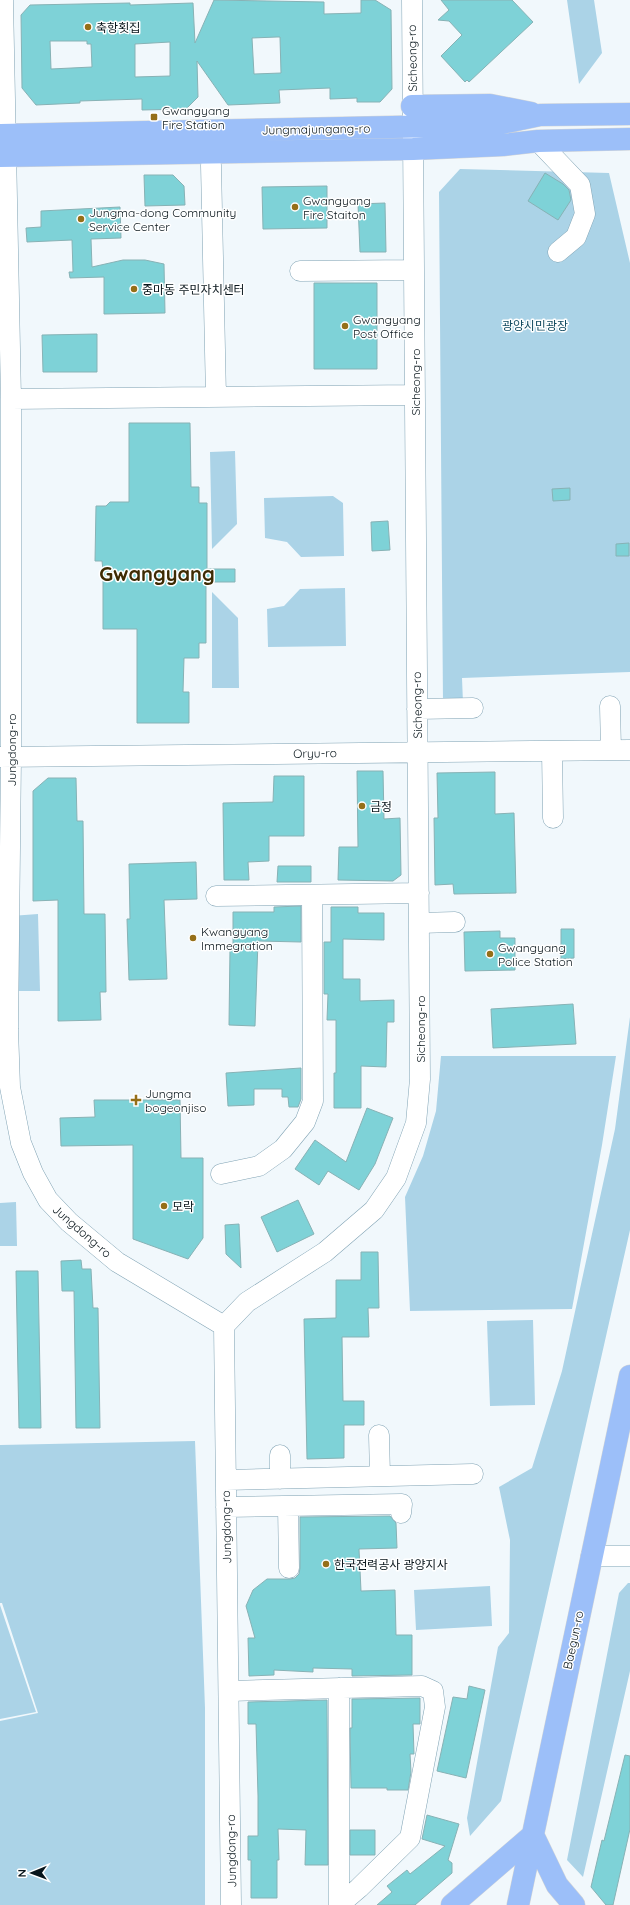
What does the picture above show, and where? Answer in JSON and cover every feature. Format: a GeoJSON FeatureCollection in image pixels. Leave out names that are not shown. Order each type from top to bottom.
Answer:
{"type":"FeatureCollection","features":[{"type":"Feature","properties":{"kind":"main road"},"geometry":{"type":"LineString","coordinates":[[412,106],[490,105],[540,115]]}},
{"type":"Feature","properties":{"kind":"main road","name":"Jungmajungang-ro"},"geometry":{"type":"LineString","coordinates":[[3,146],[492,125],[540,115],[630,114]]}},
{"type":"Feature","properties":{"kind":"main road","name":"Jungmajungang-ro"},"geometry":{"type":"LineString","coordinates":[[3,146],[413,149],[502,145],[538,141],[630,139]]}},
{"type":"Feature","properties":{"kind":"main road","name":"Baegun-ro"},"geometry":{"type":"LineString","coordinates":[[518,1905],[630,1376]]}},
{"type":"Feature","properties":{"kind":"main road"},"geometry":{"type":"LineString","coordinates":[[452,1905],[532,1835],[557,1885],[574,1905]]}},
{"type":"Feature","properties":{"kind":"street","name":"Jungdong-ro"},"geometry":{"type":"LineString","coordinates":[[3,0],[4,281],[10,399],[5,527],[8,1022],[5,1087],[21,1143],[33,1173],[48,1200],[69,1222],[117,1262],[224,1326],[231,1905]]}},
{"type":"Feature","properties":{"kind":"street","name":"Sicheong-ro"},"geometry":{"type":"LineString","coordinates":[[224,1326],[247,1302],[325,1252],[374,1210],[396,1178],[416,1123],[420,1079],[412,0]]}},
{"type":"Feature","properties":{"kind":"street"},"geometry":{"type":"LineString","coordinates":[[538,141],[580,185],[585,214],[576,237],[558,252]]}},
{"type":"Feature","properties":{"kind":"street"},"geometry":{"type":"LineString","coordinates":[[211,164],[216,397]]}},
{"type":"Feature","properties":{"kind":"street"},"geometry":{"type":"LineString","coordinates":[[300,272],[414,270]]}},
{"type":"Feature","properties":{"kind":"street"},"geometry":{"type":"LineString","coordinates":[[10,399],[415,395]]}},
{"type":"Feature","properties":{"kind":"street"},"geometry":{"type":"LineString","coordinates":[[610,706],[620,750]]}},
{"type":"Feature","properties":{"kind":"street"},"geometry":{"type":"LineString","coordinates":[[417,709],[473,708]]}},
{"type":"Feature","properties":{"kind":"street","name":"Oryu-ro"},"geometry":{"type":"LineString","coordinates":[[6,757],[620,750]]}},
{"type":"Feature","properties":{"kind":"street"},"geometry":{"type":"LineString","coordinates":[[552,751],[553,818]]}},
{"type":"Feature","properties":{"kind":"street"},"geometry":{"type":"LineString","coordinates":[[216,896],[419,893]]}},
{"type":"Feature","properties":{"kind":"street"},"geometry":{"type":"LineString","coordinates":[[221,1174],[259,1166],[283,1149],[305,1122],[313,1101],[312,895]]}},
{"type":"Feature","properties":{"kind":"street"},"geometry":{"type":"LineString","coordinates":[[419,923],[455,922]]}},
{"type":"Feature","properties":{"kind":"street"},"geometry":{"type":"LineString","coordinates":[[379,1435],[380,1476]]}},
{"type":"Feature","properties":{"kind":"street"},"geometry":{"type":"LineString","coordinates":[[280,1455],[280,1479]]}},
{"type":"Feature","properties":{"kind":"street"},"geometry":{"type":"LineString","coordinates":[[226,1480],[473,1474]]}},
{"type":"Feature","properties":{"kind":"street"},"geometry":{"type":"LineString","coordinates":[[226,1507],[402,1504],[402,1513]]}},
{"type":"Feature","properties":{"kind":"street"},"geometry":{"type":"LineString","coordinates":[[288,1506],[289,1568]]}},
{"type":"Feature","properties":{"kind":"street"},"geometry":{"type":"LineString","coordinates":[[591,1556],[630,1556]]}},
{"type":"Feature","properties":{"kind":"street"},"geometry":{"type":"LineString","coordinates":[[229,1691],[422,1686],[433,1691],[435,1707],[410,1838],[359,1888],[339,1905]]}},
{"type":"Feature","properties":{"kind":"street"},"geometry":{"type":"LineString","coordinates":[[339,1688],[339,1905]]}},
{"type":"Feature","properties":{"kind":"green space"},"geometry":{"type":"Polygon","coordinates":[[[567,0],[594,0],[602,53],[579,84],[567,0]]]}},
{"type":"Feature","properties":{"kind":"green space","name":"광양시민광장"},"geometry":{"type":"Polygon","coordinates":[[[460,169],[609,173],[630,263],[630,672],[462,678],[463,703],[443,704],[439,192],[460,169]]]}},
{"type":"Feature","properties":{"kind":"green space"},"geometry":{"type":"Polygon","coordinates":[[[235,451],[237,524],[212,549],[210,452],[235,451]]]}},
{"type":"Feature","properties":{"kind":"green space"},"geometry":{"type":"Polygon","coordinates":[[[333,496],[343,503],[344,556],[301,557],[287,542],[265,538],[264,498],[333,496]]]}},
{"type":"Feature","properties":{"kind":"green space"},"geometry":{"type":"Polygon","coordinates":[[[345,588],[346,646],[268,647],[267,609],[284,606],[300,589],[345,588]]]}},
{"type":"Feature","properties":{"kind":"green space"},"geometry":{"type":"Polygon","coordinates":[[[212,592],[238,618],[239,688],[212,688],[212,592]]]}},
{"type":"Feature","properties":{"kind":"green space"},"geometry":{"type":"Polygon","coordinates":[[[38,914],[40,991],[11,991],[11,916],[38,914]]]}},
{"type":"Feature","properties":{"kind":"green space"},"geometry":{"type":"Polygon","coordinates":[[[630,1017],[630,1230],[501,1801],[470,1836],[467,1818],[498,1647],[509,1633],[510,1540],[499,1487],[532,1468],[562,1371],[615,1129],[630,1017]]]}},
{"type":"Feature","properties":{"kind":"green space"},"geometry":{"type":"Polygon","coordinates":[[[441,1056],[616,1056],[602,1145],[572,1309],[410,1311],[405,1197],[423,1156],[436,1111],[441,1056]]]}},
{"type":"Feature","properties":{"kind":"green space"},"geometry":{"type":"Polygon","coordinates":[[[16,1202],[17,1246],[0,1246],[0,1203],[16,1202]]]}},
{"type":"Feature","properties":{"kind":"green space"},"geometry":{"type":"Polygon","coordinates":[[[533,1320],[535,1405],[490,1406],[487,1321],[533,1320]]]}},
{"type":"Feature","properties":{"kind":"green space"},"geometry":{"type":"Polygon","coordinates":[[[195,1441],[205,1708],[205,1905],[0,1905],[0,1721],[38,1713],[2,1603],[0,1603],[0,1445],[195,1441]]]}},
{"type":"Feature","properties":{"kind":"green space"},"geometry":{"type":"Polygon","coordinates":[[[628,1583],[630,1583],[630,1671],[583,1877],[567,1860],[619,1593],[628,1583]]]}},
{"type":"Feature","properties":{"kind":"green space"},"geometry":{"type":"Polygon","coordinates":[[[490,1586],[492,1626],[416,1630],[414,1590],[490,1586]]]}},
{"type":"Feature","properties":{"kind":"green space"},"geometry":{"type":"Polygon","coordinates":[[[0,1605],[36,1712],[0,1719],[0,1605]]]}},
{"type":"Feature","properties":{"kind":"building"},"geometry":{"type":"Polygon","coordinates":[[[214,0],[324,2],[324,14],[361,13],[361,0],[375,0],[391,10],[392,89],[380,102],[357,102],[357,98],[330,99],[330,88],[279,90],[280,103],[228,105],[197,61],[198,97],[186,109],[142,110],[142,99],[80,101],[80,103],[36,105],[22,88],[21,15],[30,5],[130,3],[130,5],[193,3],[195,43],[214,0]],[[280,37],[252,38],[254,74],[281,73],[280,37]],[[50,41],[51,69],[92,67],[91,44],[87,44],[87,41],[50,41]],[[170,42],[135,44],[135,77],[170,76],[170,42]]]}},
{"type":"Feature","properties":{"kind":"building"},"geometry":{"type":"Polygon","coordinates":[[[441,0],[512,0],[533,22],[469,82],[467,80],[465,82],[441,56],[462,35],[449,21],[438,20],[449,10],[441,0]]]}},
{"type":"Feature","properties":{"kind":"building"},"geometry":{"type":"Polygon","coordinates":[[[545,173],[563,184],[569,190],[571,200],[558,220],[528,201],[545,173]]]}},
{"type":"Feature","properties":{"kind":"building"},"geometry":{"type":"Polygon","coordinates":[[[144,175],[173,175],[184,186],[185,205],[145,206],[144,175]]]}},
{"type":"Feature","properties":{"kind":"building","name":"Gwangyang Fire Staiton"},"geometry":{"type":"Polygon","coordinates":[[[327,186],[327,228],[263,229],[262,187],[327,186]]]}},
{"type":"Feature","properties":{"kind":"building"},"geometry":{"type":"Polygon","coordinates":[[[385,203],[386,252],[360,252],[358,204],[385,203]]]}},
{"type":"Feature","properties":{"kind":"building"},"geometry":{"type":"Polygon","coordinates":[[[120,207],[121,238],[91,239],[92,267],[123,260],[145,260],[164,264],[165,313],[104,314],[104,277],[70,278],[69,272],[73,272],[72,240],[27,242],[26,228],[41,227],[41,211],[120,207]]]}},
{"type":"Feature","properties":{"kind":"building","name":"Gwangyang Post Office"},"geometry":{"type":"Polygon","coordinates":[[[314,283],[377,283],[377,369],[314,369],[314,283]]]}},
{"type":"Feature","properties":{"kind":"building"},"geometry":{"type":"Polygon","coordinates":[[[97,334],[97,372],[43,372],[42,335],[97,334]]]}},
{"type":"Feature","properties":{"kind":"building"},"geometry":{"type":"Polygon","coordinates":[[[129,423],[190,423],[191,487],[199,487],[199,503],[207,503],[207,569],[235,569],[235,582],[206,582],[206,643],[199,643],[199,658],[184,658],[183,692],[189,692],[189,723],[137,723],[137,629],[103,629],[102,561],[95,561],[96,506],[106,506],[110,502],[129,502],[129,423]]]}},
{"type":"Feature","properties":{"kind":"building"},"geometry":{"type":"Polygon","coordinates":[[[570,488],[570,500],[553,501],[552,489],[570,488]]]}},
{"type":"Feature","properties":{"kind":"building"},"geometry":{"type":"Polygon","coordinates":[[[388,521],[390,550],[372,551],[371,522],[388,521]]]}},
{"type":"Feature","properties":{"kind":"building"},"geometry":{"type":"Polygon","coordinates":[[[629,543],[629,556],[616,556],[616,544],[629,543]]]}},
{"type":"Feature","properties":{"kind":"building"},"geometry":{"type":"Polygon","coordinates":[[[357,771],[383,771],[384,819],[400,818],[401,875],[393,881],[338,880],[339,847],[358,847],[357,771]]]}},
{"type":"Feature","properties":{"kind":"building"},"geometry":{"type":"Polygon","coordinates":[[[495,772],[495,814],[514,813],[516,893],[454,894],[453,884],[435,885],[434,818],[438,818],[437,773],[495,772]]]}},
{"type":"Feature","properties":{"kind":"building"},"geometry":{"type":"Polygon","coordinates":[[[274,776],[304,776],[304,836],[269,836],[269,861],[248,862],[249,880],[224,880],[223,803],[273,802],[274,776]]]}},
{"type":"Feature","properties":{"kind":"building"},"geometry":{"type":"Polygon","coordinates":[[[48,778],[76,778],[77,821],[83,821],[84,914],[105,914],[106,992],[100,992],[101,1020],[58,1021],[58,900],[33,901],[33,791],[48,778]]]}},
{"type":"Feature","properties":{"kind":"building"},"geometry":{"type":"Polygon","coordinates":[[[196,862],[197,899],[164,900],[167,979],[129,980],[127,919],[130,919],[129,864],[196,862]]]}},
{"type":"Feature","properties":{"kind":"building"},"geometry":{"type":"Polygon","coordinates":[[[278,866],[311,866],[311,882],[277,882],[278,866]]]}},
{"type":"Feature","properties":{"kind":"building"},"geometry":{"type":"Polygon","coordinates":[[[301,906],[301,942],[258,941],[255,1026],[229,1025],[230,948],[233,948],[233,912],[274,912],[274,907],[301,906]]]}},
{"type":"Feature","properties":{"kind":"building"},"geometry":{"type":"Polygon","coordinates":[[[331,907],[358,907],[358,913],[384,913],[384,940],[343,939],[343,979],[360,979],[360,1001],[394,1000],[394,1022],[387,1022],[386,1067],[361,1066],[361,1108],[334,1108],[334,1073],[336,1073],[336,1020],[327,1020],[328,994],[324,994],[324,942],[331,942],[331,907]]]}},
{"type":"Feature","properties":{"kind":"building"},"geometry":{"type":"Polygon","coordinates":[[[561,929],[574,929],[574,958],[561,959],[561,929]]]}},
{"type":"Feature","properties":{"kind":"building","name":"Gwangyang Police Station"},"geometry":{"type":"Polygon","coordinates":[[[500,931],[500,938],[515,938],[515,970],[465,971],[464,932],[500,931]]]}},
{"type":"Feature","properties":{"kind":"building"},"geometry":{"type":"Polygon","coordinates":[[[573,1004],[576,1044],[493,1048],[491,1009],[573,1004]]]}},
{"type":"Feature","properties":{"kind":"building"},"geometry":{"type":"Polygon","coordinates":[[[301,1068],[301,1099],[298,1107],[289,1107],[288,1097],[282,1097],[282,1089],[254,1089],[254,1105],[228,1106],[226,1073],[301,1068]]]}},
{"type":"Feature","properties":{"kind":"building"},"geometry":{"type":"Polygon","coordinates":[[[94,1100],[180,1100],[181,1158],[203,1158],[203,1238],[188,1259],[133,1239],[133,1145],[61,1146],[60,1118],[95,1117],[94,1100]]]}},
{"type":"Feature","properties":{"kind":"building"},"geometry":{"type":"Polygon","coordinates":[[[367,1108],[393,1118],[375,1164],[359,1190],[328,1171],[319,1185],[295,1169],[315,1140],[346,1162],[367,1108]]]}},
{"type":"Feature","properties":{"kind":"building"},"geometry":{"type":"Polygon","coordinates":[[[298,1200],[314,1234],[277,1252],[261,1217],[298,1200]]]}},
{"type":"Feature","properties":{"kind":"building"},"geometry":{"type":"Polygon","coordinates":[[[239,1224],[241,1268],[226,1254],[225,1225],[239,1224]]]}},
{"type":"Feature","properties":{"kind":"building"},"geometry":{"type":"Polygon","coordinates":[[[361,1252],[378,1252],[379,1308],[368,1308],[369,1337],[342,1337],[343,1401],[364,1401],[364,1425],[344,1425],[344,1458],[307,1459],[304,1319],[336,1318],[336,1280],[361,1280],[361,1252]]]}},
{"type":"Feature","properties":{"kind":"building"},"geometry":{"type":"Polygon","coordinates":[[[81,1260],[82,1269],[91,1269],[93,1308],[98,1308],[100,1428],[76,1428],[74,1291],[62,1291],[61,1261],[81,1260]]]}},
{"type":"Feature","properties":{"kind":"building"},"geometry":{"type":"Polygon","coordinates":[[[16,1271],[38,1271],[41,1428],[19,1428],[16,1271]]]}},
{"type":"Feature","properties":{"kind":"building","name":"한국전력공사 광양지사"},"geometry":{"type":"Polygon","coordinates":[[[390,1516],[396,1523],[397,1548],[359,1549],[361,1591],[395,1590],[396,1635],[412,1635],[412,1675],[352,1676],[352,1669],[313,1668],[313,1672],[274,1670],[274,1675],[249,1676],[248,1638],[255,1638],[246,1606],[253,1590],[267,1579],[290,1579],[295,1578],[299,1574],[300,1517],[390,1516]]]}},
{"type":"Feature","properties":{"kind":"building"},"geometry":{"type":"Polygon","coordinates":[[[469,1686],[485,1690],[466,1778],[437,1771],[453,1697],[467,1699],[469,1686]]]}},
{"type":"Feature","properties":{"kind":"building"},"geometry":{"type":"Polygon","coordinates":[[[420,1698],[420,1724],[413,1724],[414,1754],[410,1754],[411,1772],[408,1790],[387,1790],[387,1788],[351,1788],[350,1728],[352,1728],[352,1699],[420,1698]]]}},
{"type":"Feature","properties":{"kind":"building"},"geometry":{"type":"Polygon","coordinates":[[[327,1700],[328,1865],[305,1865],[306,1830],[278,1829],[279,1860],[277,1860],[277,1898],[251,1898],[251,1860],[248,1860],[248,1836],[258,1836],[258,1796],[256,1724],[248,1724],[248,1702],[327,1700]]]}},
{"type":"Feature","properties":{"kind":"building"},"geometry":{"type":"Polygon","coordinates":[[[625,1755],[630,1756],[630,1829],[613,1905],[606,1905],[591,1887],[625,1755]]]}},
{"type":"Feature","properties":{"kind":"building"},"geometry":{"type":"Polygon","coordinates":[[[427,1815],[459,1824],[448,1860],[452,1863],[452,1873],[415,1905],[377,1905],[392,1892],[387,1886],[407,1870],[410,1874],[445,1846],[422,1839],[427,1815]]]}},
{"type":"Feature","properties":{"kind":"building"},"geometry":{"type":"Polygon","coordinates":[[[350,1830],[375,1830],[375,1855],[350,1855],[350,1830]]]}},
{"type":"Feature","properties":{"kind":"place","name":"축항횟집"},"geometry":{"type":"Point","coordinates":[88,27]}},
{"type":"Feature","properties":{"kind":"place","name":"Gwangyang Fire Station"},"geometry":{"type":"Point","coordinates":[154,117]}},
{"type":"Feature","properties":{"kind":"place","name":"Gwangyang Fire Staiton"},"geometry":{"type":"Point","coordinates":[295,207]}},
{"type":"Feature","properties":{"kind":"place","name":"Jungma-dong Community Service Center"},"geometry":{"type":"Point","coordinates":[81,219]}},
{"type":"Feature","properties":{"kind":"place","name":"중마동 주민자치센터"},"geometry":{"type":"Point","coordinates":[134,289]}},
{"type":"Feature","properties":{"kind":"place","name":"Gwangyang Post Office"},"geometry":{"type":"Point","coordinates":[345,326]}},
{"type":"Feature","properties":{"kind":"place","name":"금정"},"geometry":{"type":"Point","coordinates":[362,806]}},
{"type":"Feature","properties":{"kind":"place","name":"Kwangyang Immegration"},"geometry":{"type":"Point","coordinates":[193,938]}},
{"type":"Feature","properties":{"kind":"place","name":"Gwangyang Police Station"},"geometry":{"type":"Point","coordinates":[490,954]}},
{"type":"Feature","properties":{"kind":"place","name":"Jungma bogeonjiso"},"geometry":{"type":"Point","coordinates":[136,1100]}},
{"type":"Feature","properties":{"kind":"place","name":"모락"},"geometry":{"type":"Point","coordinates":[164,1206]}},
{"type":"Feature","properties":{"kind":"place","name":"한국전력공사 광양지사"},"geometry":{"type":"Point","coordinates":[326,1564]}},
{"type":"Feature","properties":{"kind":"district","name":"Gwangyang"},"geometry":{"type":"Point","coordinates":[157,573]}}]}
